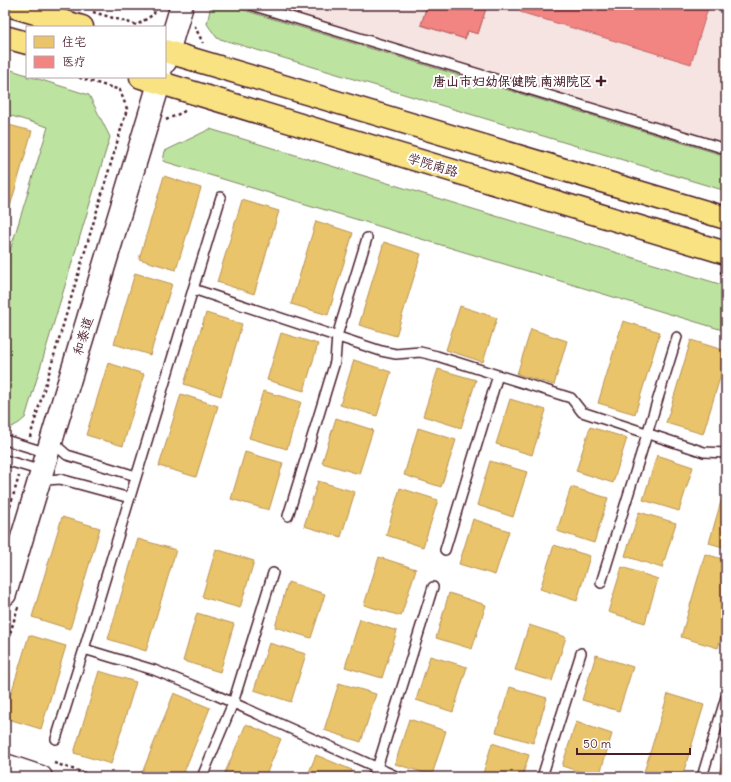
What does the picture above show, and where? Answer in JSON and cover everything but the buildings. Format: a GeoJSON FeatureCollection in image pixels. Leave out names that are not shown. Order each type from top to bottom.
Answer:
{"type":"FeatureCollection","features":[{"type":"Feature","properties":{"kind":"main road"},"geometry":{"type":"LineString","coordinates":[[8,5],[87,19]]}},
{"type":"Feature","properties":{"kind":"main road"},"geometry":{"type":"LineString","coordinates":[[5,37],[26,43]]}},
{"type":"Feature","properties":{"kind":"main road"},"geometry":{"type":"LineString","coordinates":[[166,69],[726,218]]}},
{"type":"Feature","properties":{"kind":"main road","name":"学院南路"},"geometry":{"type":"LineString","coordinates":[[166,69],[722,262]]}},
{"type":"Feature","properties":{"kind":"street","name":"和泰道"},"geometry":{"type":"LineString","coordinates":[[166,50],[182,5]]}},
{"type":"Feature","properties":{"kind":"street","name":"和泰道"},"geometry":{"type":"LineString","coordinates":[[12,600],[38,459],[157,78]]}},
{"type":"Feature","properties":{"kind":"street"},"geometry":{"type":"LineString","coordinates":[[5,765],[41,777]]}},
{"type":"Feature","properties":{"kind":"lane"},"geometry":{"type":"LineString","coordinates":[[251,5],[726,149]]}},
{"type":"Feature","properties":{"kind":"lane"},"geometry":{"type":"LineString","coordinates":[[56,739],[221,197]]}},
{"type":"Feature","properties":{"kind":"lane"},"geometry":{"type":"LineString","coordinates":[[288,516],[335,362],[337,336],[367,238]]}},
{"type":"Feature","properties":{"kind":"lane"},"geometry":{"type":"LineString","coordinates":[[193,289],[380,351],[396,354],[420,352],[437,356],[571,398],[582,412],[704,452],[726,453]]}},
{"type":"Feature","properties":{"kind":"lane"},"geometry":{"type":"LineString","coordinates":[[601,583],[676,337]]}},
{"type":"Feature","properties":{"kind":"lane"},"geometry":{"type":"LineString","coordinates":[[445,550],[498,375]]}},
{"type":"Feature","properties":{"kind":"lane"},"geometry":{"type":"LineString","coordinates":[[5,440],[38,459],[47,480],[60,478],[130,498]]}},
{"type":"Feature","properties":{"kind":"lane"},"geometry":{"type":"LineString","coordinates":[[5,460],[38,459],[59,448],[67,455],[136,476]]}},
{"type":"Feature","properties":{"kind":"lane"},"geometry":{"type":"LineString","coordinates":[[202,777],[233,703],[273,573]]}},
{"type":"Feature","properties":{"kind":"lane"},"geometry":{"type":"LineString","coordinates":[[372,777],[377,768],[433,587]]}},
{"type":"Feature","properties":{"kind":"lane"},"geometry":{"type":"LineString","coordinates":[[84,649],[154,670],[209,692],[398,777]]}},
{"type":"Feature","properties":{"kind":"lane"},"geometry":{"type":"LineString","coordinates":[[542,777],[581,653]]}},
{"type":"Feature","properties":{"kind":"lane"},"geometry":{"type":"LineString","coordinates":[[702,777],[726,697]]}},
{"type":"Feature","properties":{"kind":"path"},"geometry":{"type":"LineString","coordinates":[[87,19],[137,25],[154,14],[156,5]]}},
{"type":"Feature","properties":{"kind":"path"},"geometry":{"type":"LineString","coordinates":[[5,524],[38,459],[127,109],[120,90],[80,78]]}},
{"type":"Feature","properties":{"kind":"path"},"geometry":{"type":"LineString","coordinates":[[166,120],[189,109]]}},
{"type":"Feature","properties":{"kind":"path"},"geometry":{"type":"LineString","coordinates":[[722,262],[726,274]]}},
{"type":"Feature","properties":{"kind":"path"},"geometry":{"type":"LineString","coordinates":[[5,650],[12,600]]}},
{"type":"Feature","properties":{"kind":"shaded area","name":"唐山市妇幼保健院 南湖院区"},"geometry":{"type":"Polygon","coordinates":[[[227,5],[726,5],[726,156],[227,5]]]}},
{"type":"Feature","properties":{"kind":"green space"},"geometry":{"type":"Polygon","coordinates":[[[211,5],[227,5],[726,156],[726,191],[217,38],[207,24],[211,5]]]}},
{"type":"Feature","properties":{"kind":"green space"},"geometry":{"type":"Polygon","coordinates":[[[5,68],[26,75],[26,78],[35,78],[89,95],[110,137],[25,418],[12,427],[5,425],[5,267],[48,127],[5,114],[5,68]]]}},
{"type":"Feature","properties":{"kind":"green space"},"geometry":{"type":"Polygon","coordinates":[[[210,129],[726,286],[726,331],[163,161],[165,151],[210,129]]]}},
{"type":"Feature","properties":{"kind":"place","name":"唐山市妇幼保健院 南湖院区"},"geometry":{"type":"Point","coordinates":[601,81]}}]}
